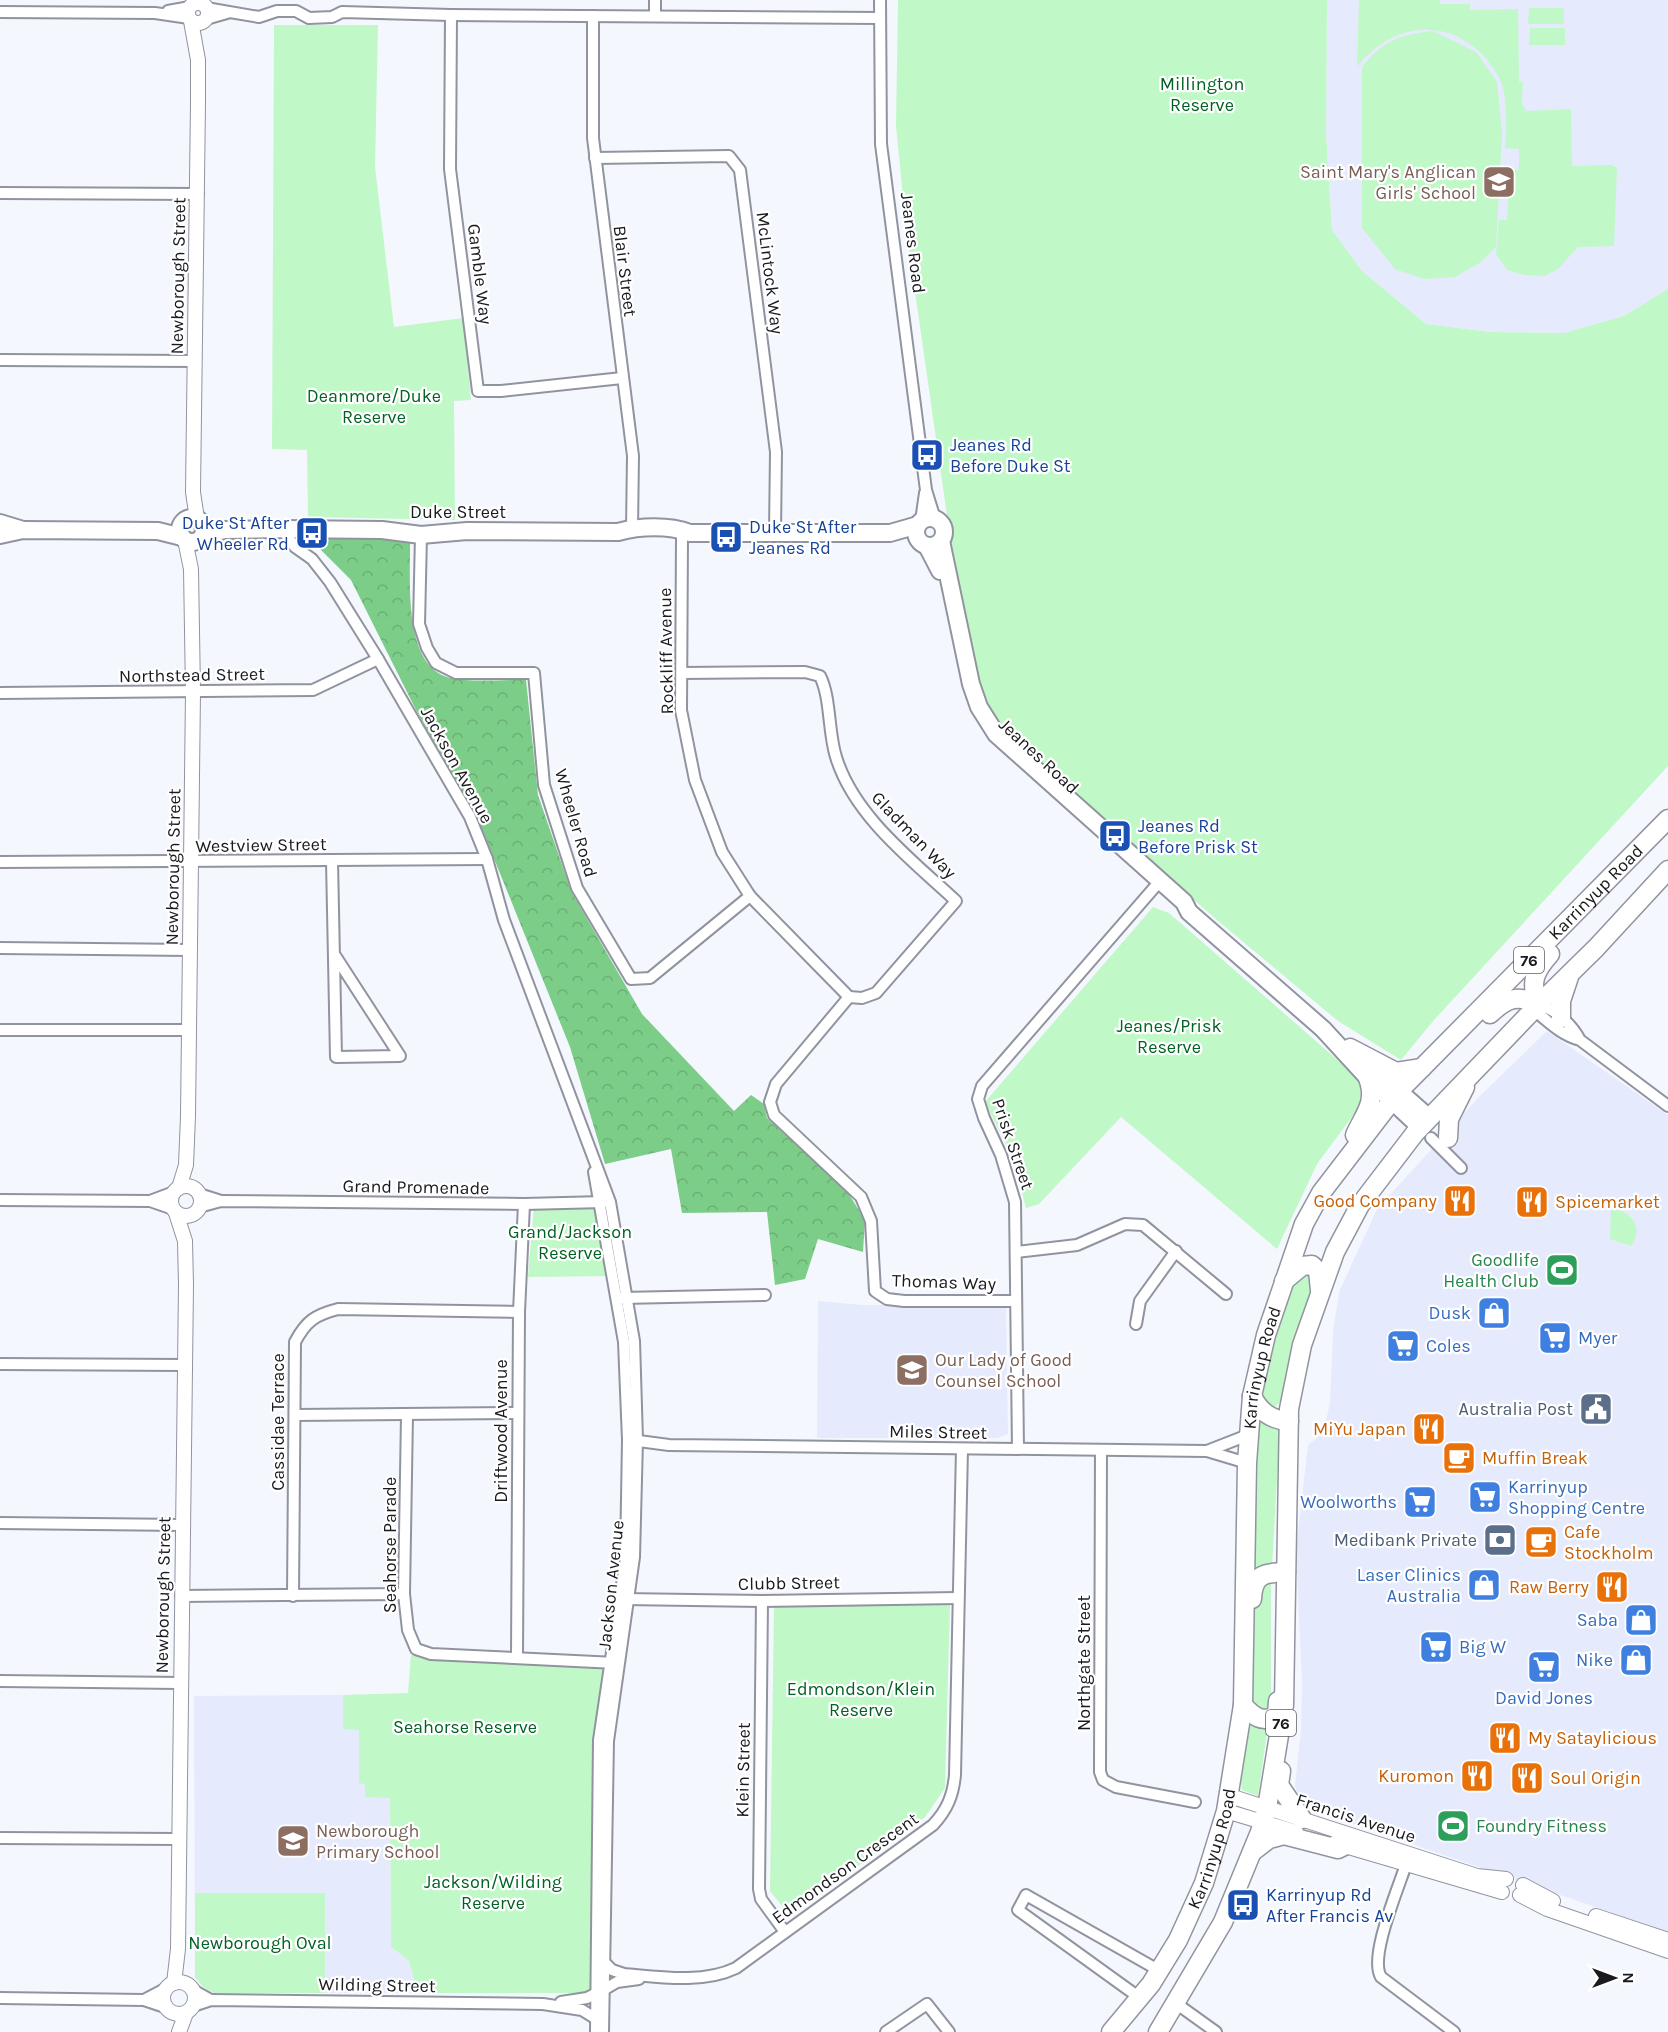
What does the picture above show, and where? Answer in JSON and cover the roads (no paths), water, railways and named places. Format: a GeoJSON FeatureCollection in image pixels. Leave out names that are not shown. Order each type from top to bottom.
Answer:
{"type":"FeatureCollection","features":[{"type":"Feature","properties":{"kind":"highway","name":"Karrinyup Road"},"geometry":{"type":"LineString","coordinates":[[1111,2032],[1160,1971],[1198,1899],[1228,1803],[1243,1705],[1246,1463],[1252,1396],[1266,1335],[1304,1224],[1321,1193],[1396,1096],[1668,819]]}},
{"type":"Feature","properties":{"kind":"highway","name":"Karrinyup Road"},"geometry":{"type":"LineString","coordinates":[[1158,2032],[1177,2004],[1223,1922],[1266,1815],[1277,1758],[1284,1679],[1289,1421],[1302,1344],[1335,1252],[1355,1214],[1432,1130],[1469,1077],[1668,870]]}},
{"type":"Feature","properties":{"kind":"highway"},"geometry":{"type":"LineString","coordinates":[[1538,1005],[1533,989],[1533,976],[1616,873]]}},
{"type":"Feature","properties":{"kind":"highway"},"geometry":{"type":"LineString","coordinates":[[1561,1018],[1561,1001],[1569,975]]}},
{"type":"Feature","properties":{"kind":"highway"},"geometry":{"type":"LineString","coordinates":[[1443,1047],[1462,1040],[1503,1002],[1521,997],[1538,1005]]}},
{"type":"Feature","properties":{"kind":"highway"},"geometry":{"type":"LineString","coordinates":[[1350,1048],[1396,1072],[1424,1068]]}},
{"type":"Feature","properties":{"kind":"highway"},"geometry":{"type":"LineString","coordinates":[[1432,1130],[1449,1119],[1469,1077]]}},
{"type":"Feature","properties":{"kind":"highway"},"geometry":{"type":"LineString","coordinates":[[1321,1193],[1330,1170],[1351,1143],[1372,1099],[1373,1092],[1368,1078]]}},
{"type":"Feature","properties":{"kind":"highway"},"geometry":{"type":"LineString","coordinates":[[1284,1281],[1302,1266],[1312,1265],[1320,1276],[1319,1297]]}},
{"type":"Feature","properties":{"kind":"highway"},"geometry":{"type":"LineString","coordinates":[[1252,1396],[1258,1407],[1266,1414],[1278,1420],[1289,1421]]}},
{"type":"Feature","properties":{"kind":"highway"},"geometry":{"type":"LineString","coordinates":[[1245,1644],[1250,1636],[1252,1584],[1269,1573],[1286,1572]]}},
{"type":"Feature","properties":{"kind":"highway"},"geometry":{"type":"LineString","coordinates":[[1243,1705],[1253,1716],[1260,1719],[1274,1717],[1278,1686],[1284,1679],[1290,1687],[1279,1785],[1302,1819]]}},
{"type":"Feature","properties":{"kind":"highway"},"geometry":{"type":"LineString","coordinates":[[1252,1852],[1269,1839],[1284,1835],[1338,1849],[1344,1846]]}},
{"type":"Feature","properties":{"kind":"main road","name":"Duke Street"},"geometry":{"type":"LineString","coordinates":[[0,523],[23,530]]}},
{"type":"Feature","properties":{"kind":"main road","name":"Duke Street"},"geometry":{"type":"LineString","coordinates":[[0,535],[23,530],[282,529],[382,530],[421,535],[467,531],[625,530],[632,537],[775,532],[927,532]]}},
{"type":"Feature","properties":{"kind":"main road","name":"Jeanes Road"},"geometry":{"type":"LineString","coordinates":[[927,532],[971,684],[988,723],[1010,749],[1158,884],[1184,902],[1189,912],[1323,1029],[1350,1048],[1432,1130]]}},
{"type":"Feature","properties":{"kind":"main road","name":"Jeanes Road"},"geometry":{"type":"LineString","coordinates":[[1323,1029],[1368,1078],[1396,1096]]}},
{"type":"Feature","properties":{"kind":"street"},"geometry":{"type":"LineString","coordinates":[[655,0],[655,16]]}},
{"type":"Feature","properties":{"kind":"street","name":"Jeanes Road"},"geometry":{"type":"LineString","coordinates":[[880,0],[881,144],[926,490],[927,532]]}},
{"type":"Feature","properties":{"kind":"street"},"geometry":{"type":"LineString","coordinates":[[0,12],[156,13],[198,10],[264,17],[277,11],[296,11],[305,16],[318,18],[332,17],[342,12],[355,12],[451,15],[880,18]]}},
{"type":"Feature","properties":{"kind":"street","name":"Newborough Street"},"geometry":{"type":"LineString","coordinates":[[178,2032],[185,1241],[197,1201],[186,1165],[193,692],[191,569],[198,194],[198,10]]}},
{"type":"Feature","properties":{"kind":"street","name":"Gamble Way"},"geometry":{"type":"LineString","coordinates":[[451,15],[450,169],[478,391],[501,391],[622,378]]}},
{"type":"Feature","properties":{"kind":"street","name":"Blair Street"},"geometry":{"type":"LineString","coordinates":[[593,16],[595,158],[633,456],[625,530]]}},
{"type":"Feature","properties":{"kind":"street","name":"McLintock Way"},"geometry":{"type":"LineString","coordinates":[[595,158],[729,156],[740,170],[776,452],[775,532]]}},
{"type":"Feature","properties":{"kind":"street"},"geometry":{"type":"LineString","coordinates":[[0,193],[198,194]]}},
{"type":"Feature","properties":{"kind":"street"},"geometry":{"type":"LineString","coordinates":[[0,360],[194,360]]}},
{"type":"Feature","properties":{"kind":"street","name":"Jackson Avenue"},"geometry":{"type":"LineString","coordinates":[[282,529],[295,547],[312,559],[330,582],[378,659],[470,818],[487,860],[504,920],[589,1145],[604,1202],[634,1341],[635,1547],[599,1740],[600,1992],[603,2032]]}},
{"type":"Feature","properties":{"kind":"street","name":"Wheeler Road"},"geometry":{"type":"LineString","coordinates":[[421,535],[419,624],[427,648],[436,663],[456,673],[534,674],[544,785],[576,888],[631,979],[650,978],[750,896]]}},
{"type":"Feature","properties":{"kind":"street","name":"Rockliff Avenue"},"geometry":{"type":"LineString","coordinates":[[686,535],[681,710],[694,780],[722,852],[750,896],[849,997]]}},
{"type":"Feature","properties":{"kind":"street","name":"Northstead Street"},"geometry":{"type":"LineString","coordinates":[[0,693],[314,690],[378,659]]}},
{"type":"Feature","properties":{"kind":"street","name":"Gladman Way"},"geometry":{"type":"LineString","coordinates":[[682,673],[805,672],[820,676],[836,759],[861,806],[903,851],[956,901],[876,993],[862,998],[849,997]]}},
{"type":"Feature","properties":{"kind":"street","name":"Westview Street"},"geometry":{"type":"LineString","coordinates":[[0,862],[487,860]]}},
{"type":"Feature","properties":{"kind":"street"},"geometry":{"type":"LineString","coordinates":[[332,861],[336,1057],[400,1056],[334,954]]}},
{"type":"Feature","properties":{"kind":"street","name":"Prisk Street"},"geometry":{"type":"LineString","coordinates":[[1018,1449],[1015,1202],[1001,1155],[978,1099],[982,1086],[1158,884]]}},
{"type":"Feature","properties":{"kind":"street"},"geometry":{"type":"LineString","coordinates":[[0,948],[190,950]]}},
{"type":"Feature","properties":{"kind":"street","name":"Thomas Way"},"geometry":{"type":"LineString","coordinates":[[849,997],[776,1084],[770,1102],[774,1115],[861,1197],[871,1221],[875,1291],[887,1299],[904,1301],[1016,1300]]}},
{"type":"Feature","properties":{"kind":"street"},"geometry":{"type":"LineString","coordinates":[[1580,1040],[1574,1028],[1547,1006],[1538,1005],[1539,1015],[1568,1037],[1580,1040],[1668,1106]]}},
{"type":"Feature","properties":{"kind":"street"},"geometry":{"type":"LineString","coordinates":[[0,1030],[189,1030]]}},
{"type":"Feature","properties":{"kind":"street"},"geometry":{"type":"LineString","coordinates":[[1432,1130],[1461,1168]]}},
{"type":"Feature","properties":{"kind":"street","name":"Newborough Street"},"geometry":{"type":"LineString","coordinates":[[185,1241],[171,1201],[186,1165]]}},
{"type":"Feature","properties":{"kind":"street"},"geometry":{"type":"LineString","coordinates":[[0,1200],[150,1201],[186,1216],[197,1201],[186,1186],[150,1201]]}},
{"type":"Feature","properties":{"kind":"street","name":"Grand Promenade"},"geometry":{"type":"LineString","coordinates":[[197,1201],[524,1204],[604,1202]]}},
{"type":"Feature","properties":{"kind":"street","name":"Driftwood Avenue"},"geometry":{"type":"LineString","coordinates":[[517,1657],[519,1312],[524,1204]]}},
{"type":"Feature","properties":{"kind":"street"},"geometry":{"type":"LineString","coordinates":[[1017,1252],[1077,1245],[1125,1224],[1143,1225],[1226,1294]]}},
{"type":"Feature","properties":{"kind":"street"},"geometry":{"type":"LineString","coordinates":[[1136,1324],[1140,1301],[1176,1251]]}},
{"type":"Feature","properties":{"kind":"street"},"geometry":{"type":"LineString","coordinates":[[623,1298],[765,1295]]}},
{"type":"Feature","properties":{"kind":"street","name":"Cassidae Terrace"},"geometry":{"type":"LineString","coordinates":[[293,1596],[296,1342],[304,1326],[315,1315],[338,1309],[519,1312]]}},
{"type":"Feature","properties":{"kind":"street"},"geometry":{"type":"LineString","coordinates":[[0,1364],[185,1365]]}},
{"type":"Feature","properties":{"kind":"street"},"geometry":{"type":"LineString","coordinates":[[296,1414],[518,1413]]}},
{"type":"Feature","properties":{"kind":"street","name":"Seahorse Parade"},"geometry":{"type":"LineString","coordinates":[[407,1415],[404,1594],[408,1630],[416,1648],[431,1654],[615,1663]]}},
{"type":"Feature","properties":{"kind":"street","name":"Miles Street"},"geometry":{"type":"LineString","coordinates":[[1207,1451],[1248,1436]]}},
{"type":"Feature","properties":{"kind":"street","name":"Miles Street"},"geometry":{"type":"LineString","coordinates":[[633,1446],[1207,1451],[1246,1463]]}},
{"type":"Feature","properties":{"kind":"street","name":"Edmondson Crescent"},"geometry":{"type":"LineString","coordinates":[[605,1963],[616,1972],[657,1977],[704,1977],[724,1973],[933,1825],[949,1804],[955,1775],[962,1449]]}},
{"type":"Feature","properties":{"kind":"street","name":"Northgate Street"},"geometry":{"type":"LineString","coordinates":[[1101,1450],[1101,1772],[1103,1780],[1116,1787],[1195,1802]]}},
{"type":"Feature","properties":{"kind":"street"},"geometry":{"type":"LineString","coordinates":[[0,1523],[183,1525]]}},
{"type":"Feature","properties":{"kind":"street"},"geometry":{"type":"LineString","coordinates":[[181,1596],[404,1594]]}},
{"type":"Feature","properties":{"kind":"street","name":"Clubb Street"},"geometry":{"type":"LineString","coordinates":[[625,1599],[762,1601],[958,1598]]}},
{"type":"Feature","properties":{"kind":"street","name":"Klein Street"},"geometry":{"type":"LineString","coordinates":[[762,1601],[759,1888],[760,1899],[785,1932]]}},
{"type":"Feature","properties":{"kind":"street","name":"Jackson Avenue"},"geometry":{"type":"LineString","coordinates":[[596,2032],[595,2018],[605,1963],[608,1741],[615,1663]]}},
{"type":"Feature","properties":{"kind":"street"},"geometry":{"type":"LineString","coordinates":[[0,1681],[180,1683]]}},
{"type":"Feature","properties":{"kind":"street","name":"Francis Avenue"},"geometry":{"type":"LineString","coordinates":[[1228,1803],[1266,1815],[1344,1846],[1476,1876],[1504,1885],[1516,1877],[1522,1890],[1547,1909],[1668,1951]]}},
{"type":"Feature","properties":{"kind":"street","name":"Francis Avenue"},"geometry":{"type":"LineString","coordinates":[[1266,1815],[1302,1819],[1408,1860]]}},
{"type":"Feature","properties":{"kind":"street"},"geometry":{"type":"LineString","coordinates":[[0,1838],[178,1839]]}},
{"type":"Feature","properties":{"kind":"street"},"geometry":{"type":"LineString","coordinates":[[1408,1860],[1379,1951],[1377,1970],[1381,1977],[1454,2032]]}},
{"type":"Feature","properties":{"kind":"street","name":"Francis Avenue"},"geometry":{"type":"LineString","coordinates":[[1522,1890],[1668,1940]]}},
{"type":"Feature","properties":{"kind":"street"},"geometry":{"type":"LineString","coordinates":[[1140,1998],[1018,1910],[1026,1895],[1160,1971]]}},
{"type":"Feature","properties":{"kind":"street","name":"Edmondson Crescent"},"geometry":{"type":"LineString","coordinates":[[600,1992],[617,1982],[657,1977]]}},
{"type":"Feature","properties":{"kind":"street"},"geometry":{"type":"LineString","coordinates":[[144,2000],[179,1986]]}},
{"type":"Feature","properties":{"kind":"street","name":"Newborough Street"},"geometry":{"type":"LineString","coordinates":[[179,1986],[163,2000],[179,2010]]}},
{"type":"Feature","properties":{"kind":"street","name":"Wilding Street"},"geometry":{"type":"LineString","coordinates":[[179,1986],[211,2000]]}},
{"type":"Feature","properties":{"kind":"street","name":"Wilding Street"},"geometry":{"type":"LineString","coordinates":[[543,2004],[587,1998],[600,1992]]}},
{"type":"Feature","properties":{"kind":"street"},"geometry":{"type":"LineString","coordinates":[[0,1998],[144,2000],[179,2010]]}},
{"type":"Feature","properties":{"kind":"street","name":"Wilding Street"},"geometry":{"type":"LineString","coordinates":[[179,2010],[211,2000],[543,2004],[582,2010],[595,2018]]}},
{"type":"Feature","properties":{"kind":"street"},"geometry":{"type":"LineString","coordinates":[[886,2032],[927,2004],[949,2032]]}},
{"type":"Feature","properties":{"kind":"street"},"geometry":{"type":"LineString","coordinates":[[1177,2004],[1216,2032]]}},
{"type":"Feature","properties":{"kind":"place","name":"Saint Mary's Anglican Girls' School"},"geometry":{"type":"Point","coordinates":[1499,182]}},
{"type":"Feature","properties":{"kind":"place","name":"Jeanes Rd Before Duke St"},"geometry":{"type":"Point","coordinates":[927,455]}},
{"type":"Feature","properties":{"kind":"place","name":"Duke St After Wheeler Rd"},"geometry":{"type":"Point","coordinates":[312,533]}},
{"type":"Feature","properties":{"kind":"place","name":"Duke St After Jeanes Rd"},"geometry":{"type":"Point","coordinates":[726,537]}},
{"type":"Feature","properties":{"kind":"place","name":"Jeanes Rd Before Prisk St"},"geometry":{"type":"Point","coordinates":[1115,836]}},
{"type":"Feature","properties":{"kind":"place","name":"Good Company"},"geometry":{"type":"Point","coordinates":[1460,1201]}},
{"type":"Feature","properties":{"kind":"place","name":"Spicemarket"},"geometry":{"type":"Point","coordinates":[1532,1202]}},
{"type":"Feature","properties":{"kind":"place","name":"Goodlife Health Club"},"geometry":{"type":"Point","coordinates":[1562,1270]}},
{"type":"Feature","properties":{"kind":"place","name":"Dusk"},"geometry":{"type":"Point","coordinates":[1494,1313]}},
{"type":"Feature","properties":{"kind":"place","name":"Myer"},"geometry":{"type":"Point","coordinates":[1555,1338]}},
{"type":"Feature","properties":{"kind":"place","name":"Coles"},"geometry":{"type":"Point","coordinates":[1403,1346]}},
{"type":"Feature","properties":{"kind":"place","name":"Our Lady of Good Counsel School"},"geometry":{"type":"Point","coordinates":[912,1370]}},
{"type":"Feature","properties":{"kind":"place","name":"Australia Post"},"geometry":{"type":"Point","coordinates":[1596,1409]}},
{"type":"Feature","properties":{"kind":"place","name":"MiYu Japan"},"geometry":{"type":"Point","coordinates":[1429,1429]}},
{"type":"Feature","properties":{"kind":"place","name":"Muffin Break"},"geometry":{"type":"Point","coordinates":[1459,1458]}},
{"type":"Feature","properties":{"kind":"place","name":"Karrinyup Shopping Centre"},"geometry":{"type":"Point","coordinates":[1485,1497]}},
{"type":"Feature","properties":{"kind":"place","name":"Woolworths"},"geometry":{"type":"Point","coordinates":[1420,1502]}},
{"type":"Feature","properties":{"kind":"place","name":"Medibank Private"},"geometry":{"type":"Point","coordinates":[1500,1540]}},
{"type":"Feature","properties":{"kind":"place","name":"Cafe Stockholm"},"geometry":{"type":"Point","coordinates":[1541,1542]}},
{"type":"Feature","properties":{"kind":"place","name":"Laser Clinics Australia"},"geometry":{"type":"Point","coordinates":[1484,1585]}},
{"type":"Feature","properties":{"kind":"place","name":"Raw Berry"},"geometry":{"type":"Point","coordinates":[1612,1587]}},
{"type":"Feature","properties":{"kind":"place","name":"Saba"},"geometry":{"type":"Point","coordinates":[1641,1620]}},
{"type":"Feature","properties":{"kind":"place","name":"Big W"},"geometry":{"type":"Point","coordinates":[1436,1647]}},
{"type":"Feature","properties":{"kind":"place","name":"Nike"},"geometry":{"type":"Point","coordinates":[1636,1660]}},
{"type":"Feature","properties":{"kind":"place","name":"David Jones"},"geometry":{"type":"Point","coordinates":[1544,1667]}},
{"type":"Feature","properties":{"kind":"place","name":"My Sataylicious"},"geometry":{"type":"Point","coordinates":[1505,1738]}},
{"type":"Feature","properties":{"kind":"place","name":"Kuromon"},"geometry":{"type":"Point","coordinates":[1477,1776]}},
{"type":"Feature","properties":{"kind":"place","name":"Soul Origin"},"geometry":{"type":"Point","coordinates":[1527,1778]}},
{"type":"Feature","properties":{"kind":"place","name":"Foundry Fitness"},"geometry":{"type":"Point","coordinates":[1453,1826]}},
{"type":"Feature","properties":{"kind":"place","name":"Newborough Primary School"},"geometry":{"type":"Point","coordinates":[293,1841]}},
{"type":"Feature","properties":{"kind":"place","name":"Karrinyup Rd After Francis Av"},"geometry":{"type":"Point","coordinates":[1243,1905]}},
{"type":"Feature","properties":{"kind":"park label","name":"Millington Reserve"},"geometry":{"type":"Point","coordinates":[1202,94]}},
{"type":"Feature","properties":{"kind":"park label","name":"Deanmore/Duke Reserve"},"geometry":{"type":"Point","coordinates":[374,406]}},
{"type":"Feature","properties":{"kind":"park label","name":"Jeanes/Prisk Reserve"},"geometry":{"type":"Point","coordinates":[1169,1036]}},
{"type":"Feature","properties":{"kind":"park label","name":"Grand/Jackson Reserve"},"geometry":{"type":"Point","coordinates":[570,1242]}},
{"type":"Feature","properties":{"kind":"park label","name":"Edmondson/Klein Reserve"},"geometry":{"type":"Point","coordinates":[861,1699]}},
{"type":"Feature","properties":{"kind":"park label","name":"Seahorse Reserve"},"geometry":{"type":"Point","coordinates":[465,1727]}},
{"type":"Feature","properties":{"kind":"park label","name":"Jackson/Wilding Reserve"},"geometry":{"type":"Point","coordinates":[493,1892]}},
{"type":"Feature","properties":{"kind":"park label","name":"Newborough Oval"},"geometry":{"type":"Point","coordinates":[260,1943]}}]}
